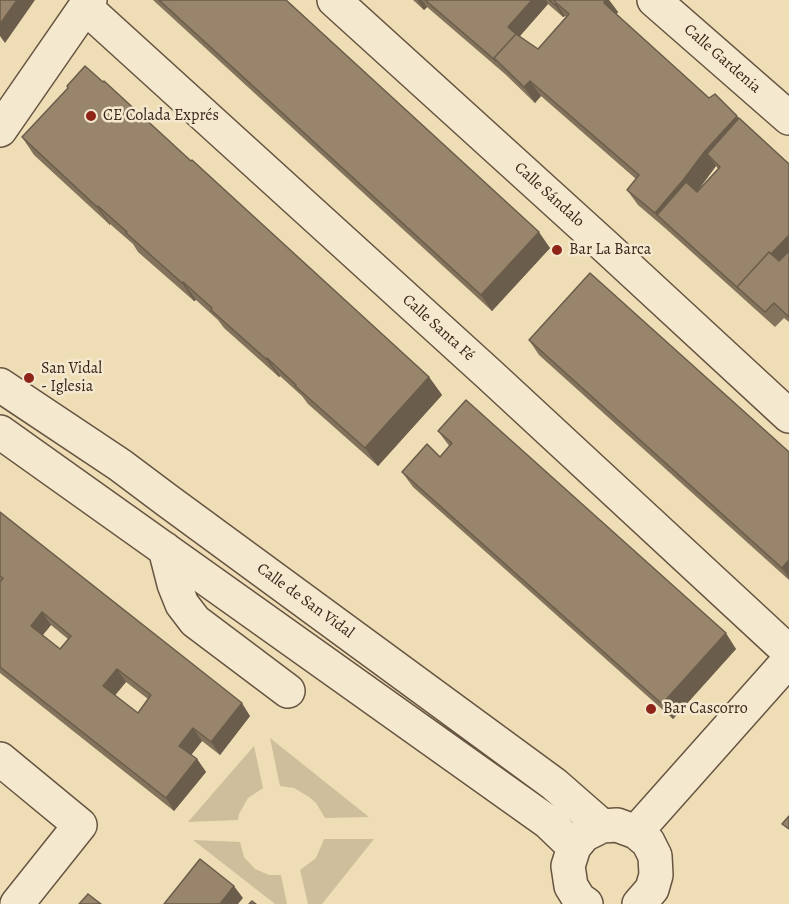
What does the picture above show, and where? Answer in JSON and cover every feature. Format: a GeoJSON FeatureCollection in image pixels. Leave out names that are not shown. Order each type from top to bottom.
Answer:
{"type":"FeatureCollection","features":[{"type":"Feature","properties":{"kind":"street","name":"Calle Sándalo"},"geometry":{"type":"LineString","coordinates":[[334,0],[789,416]]}},
{"type":"Feature","properties":{"kind":"street","name":"Calle Gardenia"},"geometry":{"type":"LineString","coordinates":[[654,0],[789,118]]}},
{"type":"Feature","properties":{"kind":"street"},"geometry":{"type":"LineString","coordinates":[[0,130],[87,3]]}},
{"type":"Feature","properties":{"kind":"street","name":"Calle Santa Fé"},"geometry":{"type":"LineString","coordinates":[[87,3],[789,652]]}},
{"type":"Feature","properties":{"kind":"street","name":"Calle de San Vidal"},"geometry":{"type":"LineString","coordinates":[[0,385],[152,489],[554,784],[602,826]]}},
{"type":"Feature","properties":{"kind":"street"},"geometry":{"type":"LineString","coordinates":[[0,432],[548,822],[574,847]]}},
{"type":"Feature","properties":{"kind":"street"},"geometry":{"type":"LineString","coordinates":[[165,549],[182,604],[195,621],[288,691]]}},
{"type":"Feature","properties":{"kind":"street"},"geometry":{"type":"LineString","coordinates":[[636,832],[789,660]]}},
{"type":"Feature","properties":{"kind":"street"},"geometry":{"type":"LineString","coordinates":[[0,759],[80,825],[17,904]]}},
{"type":"Feature","properties":{"kind":"street"},"geometry":{"type":"LineString","coordinates":[[586,904],[579,899],[571,886],[568,866],[574,847],[584,835],[602,826],[617,825],[636,832],[648,842],[655,856],[656,875],[647,902]]}},
{"type":"Feature","properties":{"kind":"shaded area"},"geometry":{"type":"Polygon","coordinates":[[[270,738],[369,817],[325,818],[316,803],[309,797],[294,788],[280,786],[270,738]]]}},
{"type":"Feature","properties":{"kind":"shaded area"},"geometry":{"type":"Polygon","coordinates":[[[254,746],[263,788],[248,798],[238,820],[188,822],[254,746]]]}},
{"type":"Feature","properties":{"kind":"shaded area"},"geometry":{"type":"Polygon","coordinates":[[[324,839],[374,839],[322,904],[308,904],[300,870],[316,858],[324,839]]]}},
{"type":"Feature","properties":{"kind":"shaded area"},"geometry":{"type":"Polygon","coordinates":[[[193,840],[240,842],[244,857],[255,869],[269,875],[281,875],[287,904],[275,904],[193,840]]]}},
{"type":"Feature","properties":{"kind":"building"},"geometry":{"type":"Polygon","coordinates":[[[0,0],[17,0],[0,24],[0,0]]]}},
{"type":"Feature","properties":{"kind":"building"},"geometry":{"type":"Polygon","coordinates":[[[159,0],[286,0],[539,232],[481,295],[159,0]]]}},
{"type":"Feature","properties":{"kind":"building"},"geometry":{"type":"Polygon","coordinates":[[[425,0],[532,0],[508,27],[516,34],[494,58],[496,61],[425,0]]]}},
{"type":"Feature","properties":{"kind":"building"},"geometry":{"type":"Polygon","coordinates":[[[555,0],[605,0],[604,3],[709,98],[715,94],[737,116],[705,151],[655,213],[627,190],[639,175],[530,81],[524,87],[494,58],[516,34],[538,49],[569,14],[555,0]]]}},
{"type":"Feature","properties":{"kind":"building"},"geometry":{"type":"Polygon","coordinates":[[[85,66],[192,160],[429,377],[365,448],[22,137],[68,88],[67,86],[85,66]]]}},
{"type":"Feature","properties":{"kind":"building"},"geometry":{"type":"Polygon","coordinates":[[[739,118],[789,164],[789,235],[771,254],[769,252],[737,287],[739,289],[657,215],[686,182],[697,192],[720,167],[707,154],[739,118]]]}},
{"type":"Feature","properties":{"kind":"building"},"geometry":{"type":"Polygon","coordinates":[[[789,251],[789,317],[774,303],[765,312],[737,287],[769,252],[779,261],[789,251]]]}},
{"type":"Feature","properties":{"kind":"building"},"geometry":{"type":"Polygon","coordinates":[[[590,273],[789,452],[789,560],[782,568],[529,340],[590,273]]]}},
{"type":"Feature","properties":{"kind":"building"},"geometry":{"type":"Polygon","coordinates":[[[466,400],[726,633],[662,704],[402,472],[427,444],[440,457],[452,443],[438,431],[466,400]]]}},
{"type":"Feature","properties":{"kind":"building"},"geometry":{"type":"Polygon","coordinates":[[[0,512],[242,703],[211,742],[193,728],[179,746],[197,759],[166,798],[0,667],[0,582],[3,578],[0,576],[0,512]],[[42,612],[31,626],[60,649],[71,636],[42,612]],[[117,669],[103,686],[138,713],[151,695],[117,669]]]}},
{"type":"Feature","properties":{"kind":"building"},"geometry":{"type":"Polygon","coordinates":[[[789,816],[789,829],[782,824],[789,816]]]}},
{"type":"Feature","properties":{"kind":"building"},"geometry":{"type":"Polygon","coordinates":[[[200,859],[234,886],[220,904],[164,904],[200,859]]]}},
{"type":"Feature","properties":{"kind":"building"},"geometry":{"type":"Polygon","coordinates":[[[88,894],[101,904],[79,904],[88,894]]]}},
{"type":"Feature","properties":{"kind":"place","name":"CE Colada Exprés"},"geometry":{"type":"Point","coordinates":[91,116]}},
{"type":"Feature","properties":{"kind":"place","name":"Bar La Barca"},"geometry":{"type":"Point","coordinates":[557,250]}},
{"type":"Feature","properties":{"kind":"place","name":"San Vidal - Iglesia"},"geometry":{"type":"Point","coordinates":[29,378]}},
{"type":"Feature","properties":{"kind":"place","name":"Bar Cascorro"},"geometry":{"type":"Point","coordinates":[651,709]}}]}
